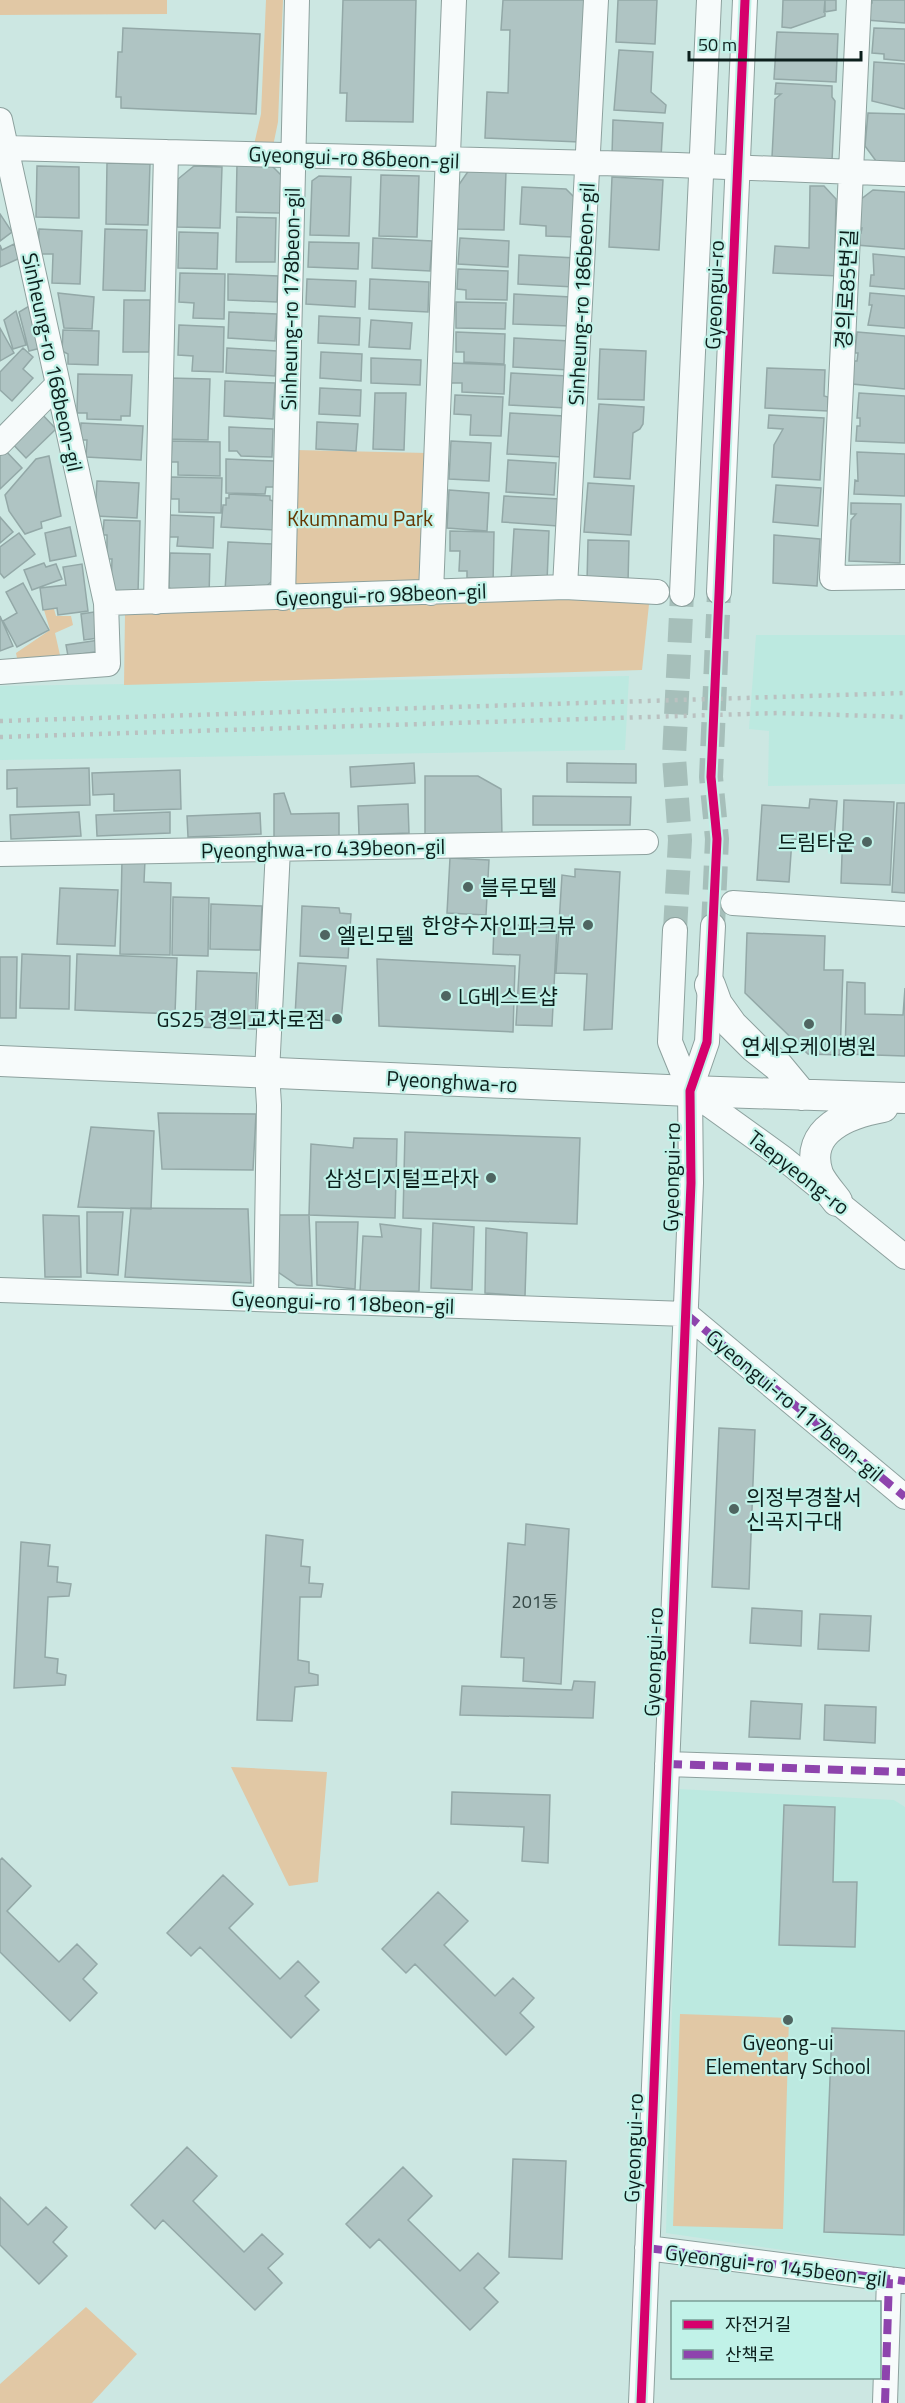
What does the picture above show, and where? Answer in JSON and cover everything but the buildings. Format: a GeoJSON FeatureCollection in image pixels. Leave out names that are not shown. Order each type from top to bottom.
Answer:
{"type":"FeatureCollection","features":[{"type":"Feature","properties":{"kind":"main road"},"geometry":{"type":"LineString","coordinates":[[710,985],[717,1004],[732,1025],[778,1066],[802,1095]]}},
{"type":"Feature","properties":{"kind":"main road","name":"Pyeonghwa-ro"},"geometry":{"type":"LineString","coordinates":[[0,1061],[905,1100]]}},
{"type":"Feature","properties":{"kind":"main road"},"geometry":{"type":"LineString","coordinates":[[837,1201],[819,1175],[816,1162],[816,1150],[826,1131],[835,1123],[860,1111],[905,1100]]}},
{"type":"Feature","properties":{"kind":"street","name":"Sinheung-ro 178beon-gil"},"geometry":{"type":"LineString","coordinates":[[283,598],[297,0]]}},
{"type":"Feature","properties":{"kind":"street"},"geometry":{"type":"LineString","coordinates":[[431,592],[454,0]]}},
{"type":"Feature","properties":{"kind":"street","name":"Sinheung-ro 186beon-gil"},"geometry":{"type":"LineString","coordinates":[[565,587],[596,0]]}},
{"type":"Feature","properties":{"kind":"street","name":"Gyeongui-ro"},"geometry":{"type":"LineString","coordinates":[[682,594],[709,0]]}},
{"type":"Feature","properties":{"kind":"street","name":"Gyeongui-ro"},"geometry":{"type":"LineString","coordinates":[[719,592],[745,0]]}},
{"type":"Feature","properties":{"kind":"street","name":"경의로85번길"},"geometry":{"type":"LineString","coordinates":[[859,0],[832,578],[905,577]]}},
{"type":"Feature","properties":{"kind":"street","name":"Sinheung-ro 168beon-gil"},"geometry":{"type":"LineString","coordinates":[[0,120],[106,603],[108,664],[0,672]]}},
{"type":"Feature","properties":{"kind":"street","name":"Gyeongui-ro 86beon-gil"},"geometry":{"type":"LineString","coordinates":[[6,148],[702,166],[905,174]]}},
{"type":"Feature","properties":{"kind":"street"},"geometry":{"type":"LineString","coordinates":[[156,602],[166,152]]}},
{"type":"Feature","properties":{"kind":"street"},"geometry":{"type":"LineString","coordinates":[[0,443],[58,384]]}},
{"type":"Feature","properties":{"kind":"street","name":"Gyeongui-ro 98beon-gil"},"geometry":{"type":"LineString","coordinates":[[106,603],[565,587],[657,592]]}},
{"type":"Feature","properties":{"kind":"street","name":"Pyeonghwa-ro 439beon-gil"},"geometry":{"type":"LineString","coordinates":[[0,854],[646,842]]}},
{"type":"Feature","properties":{"kind":"street"},"geometry":{"type":"LineString","coordinates":[[266,1299],[269,1105],[267,1073],[278,849]]}},
{"type":"Feature","properties":{"kind":"street"},"geometry":{"type":"LineString","coordinates":[[733,903],[905,914]]}},
{"type":"Feature","properties":{"kind":"street","name":"Gyeongui-ro"},"geometry":{"type":"LineString","coordinates":[[641,2403],[691,1183],[690,1091],[708,1042],[712,926]]}},
{"type":"Feature","properties":{"kind":"street","name":"Gyeongui-ro"},"geometry":{"type":"LineString","coordinates":[[675,930],[670,1042],[690,1091]]}},
{"type":"Feature","properties":{"kind":"street","name":"Taepyeong-ro"},"geometry":{"type":"LineString","coordinates":[[690,1091],[783,1158],[905,1257]]}},
{"type":"Feature","properties":{"kind":"street","name":"Gyeongui-ro 118beon-gil"},"geometry":{"type":"LineString","coordinates":[[0,1290],[686,1314]]}},
{"type":"Feature","properties":{"kind":"street","name":"Gyeongui-ro 117beon-gil"},"geometry":{"type":"LineString","coordinates":[[686,1314],[905,1497]]}},
{"type":"Feature","properties":{"kind":"street"},"geometry":{"type":"LineString","coordinates":[[667,1764],[905,1772]]}},
{"type":"Feature","properties":{"kind":"street","name":"Gyeongui-ro 145beon-gil"},"geometry":{"type":"LineString","coordinates":[[647,2248],[897,2280]]}},
{"type":"Feature","properties":{"kind":"street"},"geometry":{"type":"LineString","coordinates":[[885,2403],[897,2280]]}},
{"type":"Feature","properties":{"kind":"shaded area"},"geometry":{"type":"Polygon","coordinates":[[[756,635],[905,635],[905,784],[768,786],[769,731],[749,729],[756,635]]]}},
{"type":"Feature","properties":{"kind":"shaded area"},"geometry":{"type":"Polygon","coordinates":[[[629,676],[625,750],[0,760],[0,686],[629,676]]]}},
{"type":"Feature","properties":{"kind":"shaded area","name":"Gyeong-ui Elementary School"},"geometry":{"type":"Polygon","coordinates":[[[678,1789],[894,1800],[905,1807],[905,2268],[666,2233],[678,1789]]]}},
{"type":"Feature","properties":{"kind":"green space"},"geometry":{"type":"Polygon","coordinates":[[[0,0],[167,0],[167,14],[0,15],[0,0]]]}},
{"type":"Feature","properties":{"kind":"green space"},"geometry":{"type":"Polygon","coordinates":[[[266,0],[283,0],[278,122],[272,151],[253,149],[261,114],[266,0]]]}},
{"type":"Feature","properties":{"kind":"green space","name":"Kkumnamu Park"},"geometry":{"type":"Polygon","coordinates":[[[295,450],[428,453],[425,584],[292,591],[295,450]]]}},
{"type":"Feature","properties":{"kind":"green space"},"geometry":{"type":"Polygon","coordinates":[[[650,595],[642,670],[124,685],[125,614],[650,595]]]}},
{"type":"Feature","properties":{"kind":"green space"},"geometry":{"type":"Polygon","coordinates":[[[54,609],[56,616],[71,616],[73,625],[55,633],[62,664],[19,668],[16,653],[50,630],[44,610],[54,609]]]}},
{"type":"Feature","properties":{"kind":"green space"},"geometry":{"type":"Polygon","coordinates":[[[231,1767],[327,1772],[318,1882],[289,1886],[231,1767]]]}},
{"type":"Feature","properties":{"kind":"green space"},"geometry":{"type":"Polygon","coordinates":[[[680,2014],[789,2018],[783,2229],[673,2226],[680,2014]]]}},
{"type":"Feature","properties":{"kind":"green space"},"geometry":{"type":"Polygon","coordinates":[[[86,2307],[137,2354],[92,2403],[0,2403],[0,2384],[86,2307]]]}},
{"type":"Feature","properties":{"kind":"tunnel"},"geometry":{"type":"LineString","coordinates":[[713,926],[717,839],[711,777],[719,592]]}},
{"type":"Feature","properties":{"kind":"tunnel"},"geometry":{"type":"LineString","coordinates":[[675,930],[680,840],[674,757],[682,594]]}},
{"type":"Feature","properties":{"kind":"railway"},"geometry":{"type":"LineString","coordinates":[[0,721],[905,693]]}},
{"type":"Feature","properties":{"kind":"railway"},"geometry":{"type":"LineString","coordinates":[[0,737],[778,713],[905,717]]}},
{"type":"Feature","properties":{"kind":"marked path"},"geometry":{"type":"LineString","coordinates":[[686,1314],[905,1497]]}},
{"type":"Feature","properties":{"kind":"marked path"},"geometry":{"type":"LineString","coordinates":[[667,1764],[905,1772]]}},
{"type":"Feature","properties":{"kind":"marked path"},"geometry":{"type":"LineString","coordinates":[[647,2248],[905,2281]]}},
{"type":"Feature","properties":{"kind":"marked path"},"geometry":{"type":"LineString","coordinates":[[885,2403],[889,2279]]}},
{"type":"Feature","properties":{"kind":"cycle path"},"geometry":{"type":"LineString","coordinates":[[641,2403],[691,1183],[690,1091],[707,1042],[717,839],[711,777],[745,0]]}},
{"type":"Feature","properties":{"kind":"place","name":"드림타운"},"geometry":{"type":"Point","coordinates":[867,842]}},
{"type":"Feature","properties":{"kind":"place","name":"블루모텔"},"geometry":{"type":"Point","coordinates":[468,887]}},
{"type":"Feature","properties":{"kind":"place","name":"한양수자인파크뷰"},"geometry":{"type":"Point","coordinates":[588,925]}},
{"type":"Feature","properties":{"kind":"place","name":"엘린모텔"},"geometry":{"type":"Point","coordinates":[325,935]}},
{"type":"Feature","properties":{"kind":"place","name":"LG베스트샵"},"geometry":{"type":"Point","coordinates":[446,996]}},
{"type":"Feature","properties":{"kind":"place","name":"GS25 경의교차로점"},"geometry":{"type":"Point","coordinates":[337,1019]}},
{"type":"Feature","properties":{"kind":"place","name":"연세오케이병원"},"geometry":{"type":"Point","coordinates":[809,1024]}},
{"type":"Feature","properties":{"kind":"place","name":"삼성디지털프라자"},"geometry":{"type":"Point","coordinates":[491,1178]}},
{"type":"Feature","properties":{"kind":"place","name":"의정부경찰서 신곡지구대"},"geometry":{"type":"Point","coordinates":[734,1509]}},
{"type":"Feature","properties":{"kind":"place","name":"Gyeong-ui Elementary School"},"geometry":{"type":"Point","coordinates":[788,2020]}}]}
